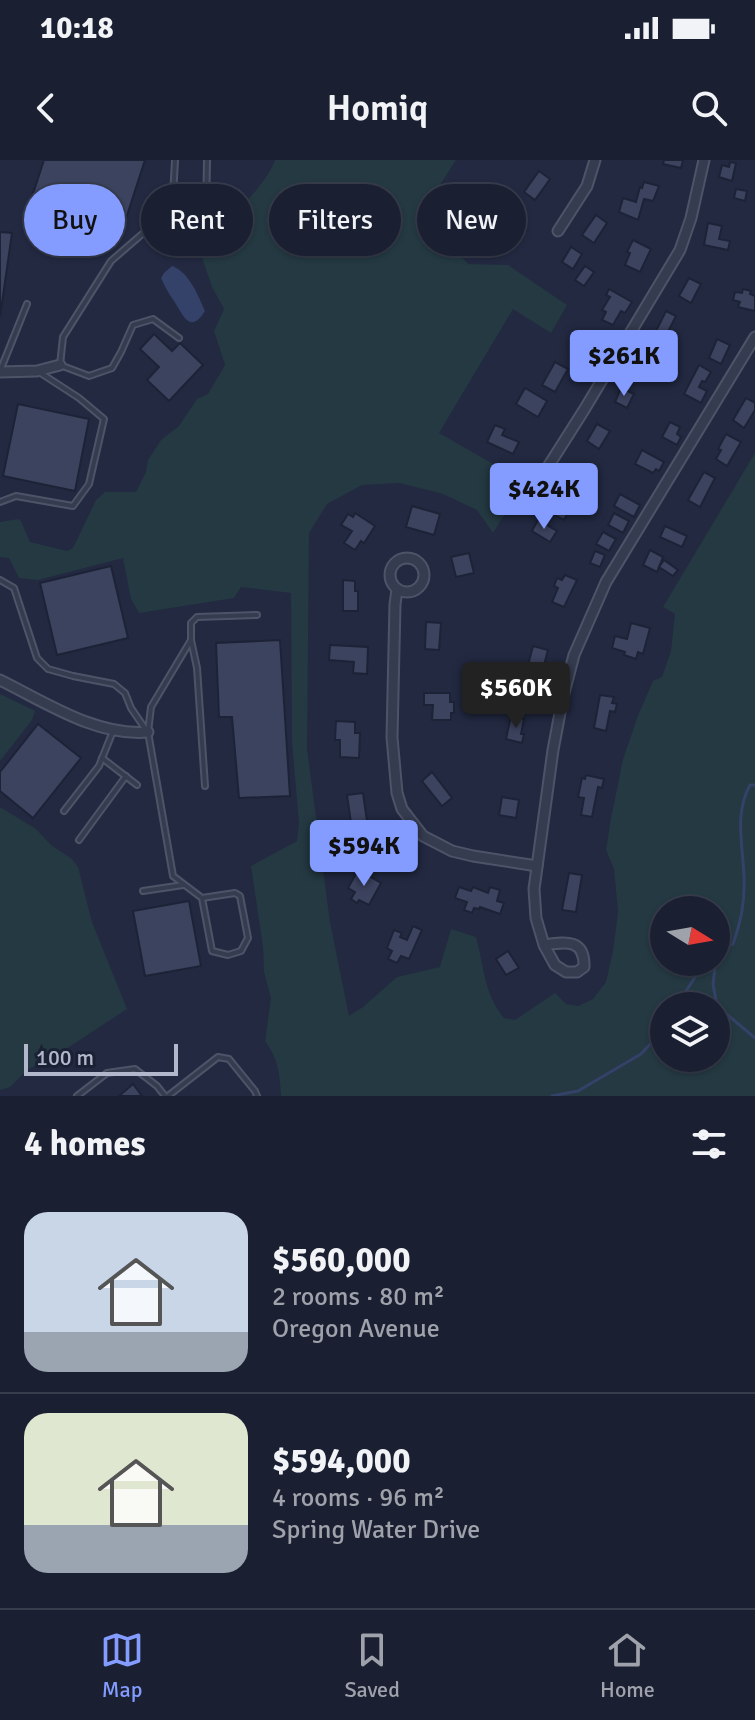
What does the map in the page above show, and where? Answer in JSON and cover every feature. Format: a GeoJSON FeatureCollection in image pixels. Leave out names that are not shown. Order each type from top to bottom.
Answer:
{"type":"FeatureCollection","features":[{"type":"Feature","properties":{"kind":"street"},"geometry":{"type":"LineString","coordinates":[[558,231],[587,186],[595,160]]}},
{"type":"Feature","properties":{"kind":"street"},"geometry":{"type":"LineString","coordinates":[[544,473],[680,250],[689,226],[704,160]]}},
{"type":"Feature","properties":{"kind":"street"},"geometry":{"type":"LineString","coordinates":[[544,945],[536,918],[534,889],[553,750],[574,655],[606,582],[755,337]]}},
{"type":"Feature","properties":{"kind":"street"},"geometry":{"type":"LineString","coordinates":[[0,371],[37,371],[60,365]]}},
{"type":"Feature","properties":{"kind":"street"},"geometry":{"type":"LineString","coordinates":[[397,590],[392,737],[397,793],[402,809],[423,836],[452,851],[537,866]]}},
{"type":"Feature","properties":{"kind":"street"},"geometry":{"type":"LineString","coordinates":[[0,680],[113,731],[148,732]]}},
{"type":"Feature","properties":{"kind":"lane"},"geometry":{"type":"LineString","coordinates":[[174,184],[175,160]]}},
{"type":"Feature","properties":{"kind":"lane"},"geometry":{"type":"LineString","coordinates":[[207,160],[207,184]]}},
{"type":"Feature","properties":{"kind":"lane"},"geometry":{"type":"LineString","coordinates":[[141,235],[111,261],[63,337],[60,365],[89,376],[112,368],[133,325],[153,319],[179,338]]}},
{"type":"Feature","properties":{"kind":"lane"},"geometry":{"type":"LineString","coordinates":[[0,371],[27,304]]}},
{"type":"Feature","properties":{"kind":"lane"},"geometry":{"type":"LineString","coordinates":[[0,502],[16,496],[73,506],[89,484],[104,419],[79,398],[37,371]]}},
{"type":"Feature","properties":{"kind":"lane"},"geometry":{"type":"LineString","coordinates":[[0,580],[14,588],[41,663],[48,669],[114,684],[125,693],[131,708],[148,732]]}},
{"type":"Feature","properties":{"kind":"lane"},"geometry":{"type":"LineString","coordinates":[[205,786],[191,623],[197,617],[257,615]]}},
{"type":"Feature","properties":{"kind":"lane"},"geometry":{"type":"LineString","coordinates":[[191,640],[151,707],[148,732],[173,876],[202,898],[235,893],[240,896],[248,938],[241,951],[228,955],[212,951],[202,898]]}},
{"type":"Feature","properties":{"kind":"lane"},"geometry":{"type":"LineString","coordinates":[[64,811],[99,766],[113,731]]}},
{"type":"Feature","properties":{"kind":"lane"},"geometry":{"type":"LineString","coordinates":[[102,758],[137,785]]}},
{"type":"Feature","properties":{"kind":"lane"},"geometry":{"type":"LineString","coordinates":[[79,840],[126,776]]}},
{"type":"Feature","properties":{"kind":"lane"},"geometry":{"type":"LineString","coordinates":[[143,891],[183,885]]}},
{"type":"Feature","properties":{"kind":"lane"},"geometry":{"type":"LineString","coordinates":[[77,1096],[107,1073],[135,1069],[167,1096],[218,1057],[229,1059],[257,1096]]}},
{"type":"Feature","properties":{"kind":"shaded area"},"geometry":{"type":"Polygon","coordinates":[[[275,160],[456,160],[441,184],[417,184],[417,256],[461,256],[468,264],[508,265],[567,305],[551,333],[513,309],[439,433],[525,482],[493,533],[477,510],[443,494],[400,483],[362,485],[327,504],[309,533],[307,749],[330,922],[349,1016],[397,977],[440,967],[451,929],[476,937],[488,989],[504,1018],[515,1020],[555,993],[566,1004],[578,1006],[593,999],[606,982],[618,912],[614,869],[606,850],[623,759],[653,681],[662,677],[671,651],[675,614],[663,607],[755,453],[755,1096],[281,1096],[278,1067],[265,1041],[271,998],[264,972],[251,866],[297,841],[299,823],[292,742],[291,593],[241,587],[234,598],[139,613],[131,599],[123,558],[38,580],[19,578],[9,558],[0,557],[0,522],[18,519],[30,542],[67,551],[73,548],[96,500],[105,492],[136,492],[148,460],[161,440],[179,426],[197,399],[208,394],[225,365],[214,331],[224,309],[212,287],[201,256],[253,256],[253,193],[275,160]]]}},
{"type":"Feature","properties":{"kind":"shaded area"},"geometry":{"type":"Polygon","coordinates":[[[0,694],[35,711],[32,720],[0,761],[0,694]]]}},
{"type":"Feature","properties":{"kind":"shaded area"},"geometry":{"type":"Polygon","coordinates":[[[0,807],[36,829],[78,867],[92,922],[127,1009],[63,1051],[27,1070],[10,1087],[0,1090],[0,807]]]}},
{"type":"Feature","properties":{"kind":"water"},"geometry":{"type":"Polygon","coordinates":[[[172,266],[188,279],[205,311],[195,322],[184,317],[161,278],[172,266]]]}},
{"type":"Feature","properties":{"kind":"building"},"geometry":{"type":"Polygon","coordinates":[[[44,160],[145,160],[125,222],[125,184],[36,184],[44,160]]]}},
{"type":"Feature","properties":{"kind":"building"},"geometry":{"type":"Polygon","coordinates":[[[664,160],[683,160],[681,168],[663,164],[664,160]]]}},
{"type":"Feature","properties":{"kind":"building"},"geometry":{"type":"Polygon","coordinates":[[[730,162],[736,163],[732,181],[719,177],[722,165],[729,167],[730,162]]]}},
{"type":"Feature","properties":{"kind":"building"},"geometry":{"type":"Polygon","coordinates":[[[539,171],[550,179],[535,200],[526,193],[539,171]]]}},
{"type":"Feature","properties":{"kind":"building"},"geometry":{"type":"Polygon","coordinates":[[[644,182],[659,186],[653,201],[644,199],[638,220],[619,212],[623,198],[636,202],[644,182]]]}},
{"type":"Feature","properties":{"kind":"building"},"geometry":{"type":"Polygon","coordinates":[[[736,189],[747,191],[745,201],[734,198],[736,189]]]}},
{"type":"Feature","properties":{"kind":"building"},"geometry":{"type":"Polygon","coordinates":[[[596,215],[607,223],[594,243],[582,235],[596,215]]]}},
{"type":"Feature","properties":{"kind":"building"},"geometry":{"type":"Polygon","coordinates":[[[708,223],[722,226],[719,239],[730,241],[728,250],[704,245],[708,223]]]}},
{"type":"Feature","properties":{"kind":"building"},"geometry":{"type":"Polygon","coordinates":[[[0,232],[12,233],[0,317],[0,232]]]}},
{"type":"Feature","properties":{"kind":"building"},"geometry":{"type":"Polygon","coordinates":[[[633,240],[651,249],[640,272],[625,265],[633,240]]]}},
{"type":"Feature","properties":{"kind":"building"},"geometry":{"type":"Polygon","coordinates":[[[571,247],[582,254],[573,269],[562,262],[571,247]]]}},
{"type":"Feature","properties":{"kind":"building"},"geometry":{"type":"Polygon","coordinates":[[[585,266],[594,272],[584,286],[575,280],[585,266]]]}},
{"type":"Feature","properties":{"kind":"building"},"geometry":{"type":"Polygon","coordinates":[[[689,278],[701,284],[691,303],[679,296],[689,278]]]}},
{"type":"Feature","properties":{"kind":"building"},"geometry":{"type":"Polygon","coordinates":[[[609,289],[632,302],[625,313],[621,311],[613,325],[602,320],[606,312],[602,310],[610,297],[606,295],[609,289]]]}},
{"type":"Feature","properties":{"kind":"building"},"geometry":{"type":"Polygon","coordinates":[[[743,289],[755,296],[755,311],[738,307],[740,302],[733,300],[735,292],[742,293],[743,289]]]}},
{"type":"Feature","properties":{"kind":"building"},"geometry":{"type":"Polygon","coordinates":[[[666,311],[676,316],[666,336],[656,331],[666,311]]]}},
{"type":"Feature","properties":{"kind":"building"},"geometry":{"type":"Polygon","coordinates":[[[154,334],[172,351],[180,343],[203,365],[169,401],[147,380],[159,367],[140,349],[154,334]]]}},
{"type":"Feature","properties":{"kind":"building"},"geometry":{"type":"Polygon","coordinates":[[[717,339],[730,345],[721,364],[709,358],[717,339]]]}},
{"type":"Feature","properties":{"kind":"building"},"geometry":{"type":"Polygon","coordinates":[[[648,347],[660,353],[656,362],[660,364],[658,371],[641,364],[648,347]]]}},
{"type":"Feature","properties":{"kind":"building"},"geometry":{"type":"Polygon","coordinates":[[[555,362],[568,369],[555,392],[542,385],[555,362]]]}},
{"type":"Feature","properties":{"kind":"building"},"geometry":{"type":"Polygon","coordinates":[[[699,365],[711,372],[699,387],[707,391],[701,403],[684,394],[699,365]]]}},
{"type":"Feature","properties":{"kind":"building"},"geometry":{"type":"Polygon","coordinates":[[[525,388],[547,401],[538,417],[516,404],[525,388]]]}},
{"type":"Feature","properties":{"kind":"building"},"geometry":{"type":"Polygon","coordinates":[[[621,388],[634,394],[627,408],[615,402],[621,388]]]}},
{"type":"Feature","properties":{"kind":"building"},"geometry":{"type":"Polygon","coordinates":[[[746,398],[755,403],[755,410],[744,428],[733,420],[746,398]]]}},
{"type":"Feature","properties":{"kind":"building"},"geometry":{"type":"Polygon","coordinates":[[[18,404],[89,419],[75,491],[3,476],[18,404]]]}},
{"type":"Feature","properties":{"kind":"building"},"geometry":{"type":"Polygon","coordinates":[[[670,422],[680,427],[677,434],[681,437],[677,445],[662,437],[670,422]]]}},
{"type":"Feature","properties":{"kind":"building"},"geometry":{"type":"Polygon","coordinates":[[[597,424],[610,431],[599,449],[587,441],[597,424]]]}},
{"type":"Feature","properties":{"kind":"building"},"geometry":{"type":"Polygon","coordinates":[[[495,425],[505,429],[502,435],[519,442],[513,454],[487,442],[495,425]]]}},
{"type":"Feature","properties":{"kind":"building"},"geometry":{"type":"Polygon","coordinates":[[[726,434],[741,442],[727,466],[716,459],[726,434]]]}},
{"type":"Feature","properties":{"kind":"building"},"geometry":{"type":"Polygon","coordinates":[[[642,450],[664,462],[659,471],[656,469],[653,473],[635,464],[642,450]]]}},
{"type":"Feature","properties":{"kind":"building"},"geometry":{"type":"Polygon","coordinates":[[[570,469],[582,475],[573,495],[561,489],[570,469]]]}},
{"type":"Feature","properties":{"kind":"building"},"geometry":{"type":"Polygon","coordinates":[[[704,472],[715,478],[700,507],[688,500],[704,472]]]}},
{"type":"Feature","properties":{"kind":"building"},"geometry":{"type":"Polygon","coordinates":[[[620,494],[640,505],[634,517],[614,506],[620,494]]]}},
{"type":"Feature","properties":{"kind":"building"},"geometry":{"type":"Polygon","coordinates":[[[552,498],[570,509],[564,520],[545,510],[552,498]]]}},
{"type":"Feature","properties":{"kind":"building"},"geometry":{"type":"Polygon","coordinates":[[[412,506],[440,514],[434,535],[406,527],[412,506]]]}},
{"type":"Feature","properties":{"kind":"building"},"geometry":{"type":"Polygon","coordinates":[[[355,513],[375,526],[364,543],[361,541],[355,550],[344,543],[352,531],[341,525],[348,514],[353,517],[355,513]]]}},
{"type":"Feature","properties":{"kind":"building"},"geometry":{"type":"Polygon","coordinates":[[[614,513],[629,521],[623,533],[608,525],[614,513]]]}},
{"type":"Feature","properties":{"kind":"building"},"geometry":{"type":"Polygon","coordinates":[[[538,520],[557,531],[550,542],[532,531],[538,520]]]}},
{"type":"Feature","properties":{"kind":"building"},"geometry":{"type":"Polygon","coordinates":[[[665,526],[687,536],[682,547],[660,537],[665,526]]]}},
{"type":"Feature","properties":{"kind":"building"},"geometry":{"type":"Polygon","coordinates":[[[603,532],[616,539],[609,551],[596,544],[603,532]]]}},
{"type":"Feature","properties":{"kind":"building"},"geometry":{"type":"Polygon","coordinates":[[[650,550],[663,557],[657,572],[643,565],[650,550]]]}},
{"type":"Feature","properties":{"kind":"building"},"geometry":{"type":"Polygon","coordinates":[[[595,551],[605,555],[600,567],[590,563],[595,551]]]}},
{"type":"Feature","properties":{"kind":"building"},"geometry":{"type":"Polygon","coordinates":[[[469,553],[474,573],[456,577],[451,557],[469,553]]]}},
{"type":"Feature","properties":{"kind":"building"},"geometry":{"type":"Polygon","coordinates":[[[664,560],[678,570],[673,576],[659,567],[664,560]]]}},
{"type":"Feature","properties":{"kind":"building"},"geometry":{"type":"Polygon","coordinates":[[[111,566],[128,638],[57,655],[40,583],[111,566]]]}},
{"type":"Feature","properties":{"kind":"building"},"geometry":{"type":"Polygon","coordinates":[[[565,575],[577,580],[564,607],[552,602],[558,588],[554,586],[557,578],[562,580],[565,575]]]}},
{"type":"Feature","properties":{"kind":"building"},"geometry":{"type":"Polygon","coordinates":[[[343,580],[355,581],[358,611],[343,611],[343,580]]]}},
{"type":"Feature","properties":{"kind":"building"},"geometry":{"type":"Polygon","coordinates":[[[426,622],[441,623],[439,650],[425,649],[426,622]]]}},
{"type":"Feature","properties":{"kind":"building"},"geometry":{"type":"Polygon","coordinates":[[[631,623],[650,628],[643,654],[638,652],[636,659],[612,648],[615,636],[627,639],[631,623]]]}},
{"type":"Feature","properties":{"kind":"building"},"geometry":{"type":"Polygon","coordinates":[[[280,640],[290,796],[239,798],[232,717],[219,717],[216,643],[280,640]]]}},
{"type":"Feature","properties":{"kind":"building"},"geometry":{"type":"Polygon","coordinates":[[[330,645],[368,647],[367,674],[353,673],[354,662],[329,660],[330,645]]]}},
{"type":"Feature","properties":{"kind":"building"},"geometry":{"type":"Polygon","coordinates":[[[533,646],[548,650],[543,669],[528,665],[533,646]]]}},
{"type":"Feature","properties":{"kind":"building"},"geometry":{"type":"Polygon","coordinates":[[[424,693],[450,693],[450,702],[454,702],[451,720],[432,720],[433,705],[424,705],[424,693]]]}},
{"type":"Feature","properties":{"kind":"building"},"geometry":{"type":"Polygon","coordinates":[[[600,695],[614,697],[612,703],[617,704],[615,712],[610,711],[606,731],[594,728],[600,695]]]}},
{"type":"Feature","properties":{"kind":"building"},"geometry":{"type":"Polygon","coordinates":[[[511,716],[524,719],[522,743],[506,739],[511,716]]]}},
{"type":"Feature","properties":{"kind":"building"},"geometry":{"type":"Polygon","coordinates":[[[336,721],[355,722],[355,733],[360,733],[359,758],[340,757],[340,740],[335,740],[336,721]]]}},
{"type":"Feature","properties":{"kind":"building"},"geometry":{"type":"Polygon","coordinates":[[[38,724],[81,758],[33,818],[0,791],[0,772],[38,724]]]}},
{"type":"Feature","properties":{"kind":"building"},"geometry":{"type":"Polygon","coordinates":[[[432,772],[452,798],[442,806],[422,781],[432,772]]]}},
{"type":"Feature","properties":{"kind":"building"},"geometry":{"type":"Polygon","coordinates":[[[586,775],[604,779],[602,788],[598,787],[592,817],[581,815],[584,798],[578,797],[582,778],[585,779],[586,775]]]}},
{"type":"Feature","properties":{"kind":"building"},"geometry":{"type":"Polygon","coordinates":[[[363,793],[369,835],[353,837],[347,795],[363,793]]]}},
{"type":"Feature","properties":{"kind":"building"},"geometry":{"type":"Polygon","coordinates":[[[502,797],[519,800],[516,818],[499,815],[502,797]]]}},
{"type":"Feature","properties":{"kind":"building"},"geometry":{"type":"Polygon","coordinates":[[[358,870],[381,883],[369,905],[351,899],[355,892],[348,888],[358,870]]]}},
{"type":"Feature","properties":{"kind":"building"},"geometry":{"type":"Polygon","coordinates":[[[569,873],[582,875],[576,912],[562,910],[569,873]]]}},
{"type":"Feature","properties":{"kind":"building"},"geometry":{"type":"Polygon","coordinates":[[[459,887],[471,891],[473,887],[488,893],[490,887],[500,890],[497,901],[504,903],[500,914],[480,907],[474,908],[472,913],[464,910],[467,902],[455,898],[459,887]]]}},
{"type":"Feature","properties":{"kind":"building"},"geometry":{"type":"Polygon","coordinates":[[[189,901],[201,966],[145,976],[133,911],[189,901]]]}},
{"type":"Feature","properties":{"kind":"building"},"geometry":{"type":"Polygon","coordinates":[[[413,926],[422,930],[409,959],[401,956],[397,963],[388,959],[392,951],[387,948],[394,930],[402,933],[400,937],[407,940],[413,926]]]}},
{"type":"Feature","properties":{"kind":"building"},"geometry":{"type":"Polygon","coordinates":[[[508,951],[519,968],[506,975],[496,959],[508,951]]]}},
{"type":"Feature","properties":{"kind":"building"},"geometry":{"type":"Polygon","coordinates":[[[133,1084],[142,1096],[119,1096],[133,1084]]]}},
{"type":"Feature","properties":{"kind":"waterway"},"geometry":{"type":"LineString","coordinates":[[730,945],[733,944],[743,903],[742,807],[750,785],[755,785]]}},
{"type":"Feature","properties":{"kind":"waterway"},"geometry":{"type":"LineString","coordinates":[[686,992],[696,976]]}},
{"type":"Feature","properties":{"kind":"waterway"},"geometry":{"type":"LineString","coordinates":[[714,976],[717,1006],[755,1038]]}},
{"type":"Feature","properties":{"kind":"waterway"},"geometry":{"type":"LineString","coordinates":[[552,1096],[578,1091],[641,1054],[650,1044]]}}]}
